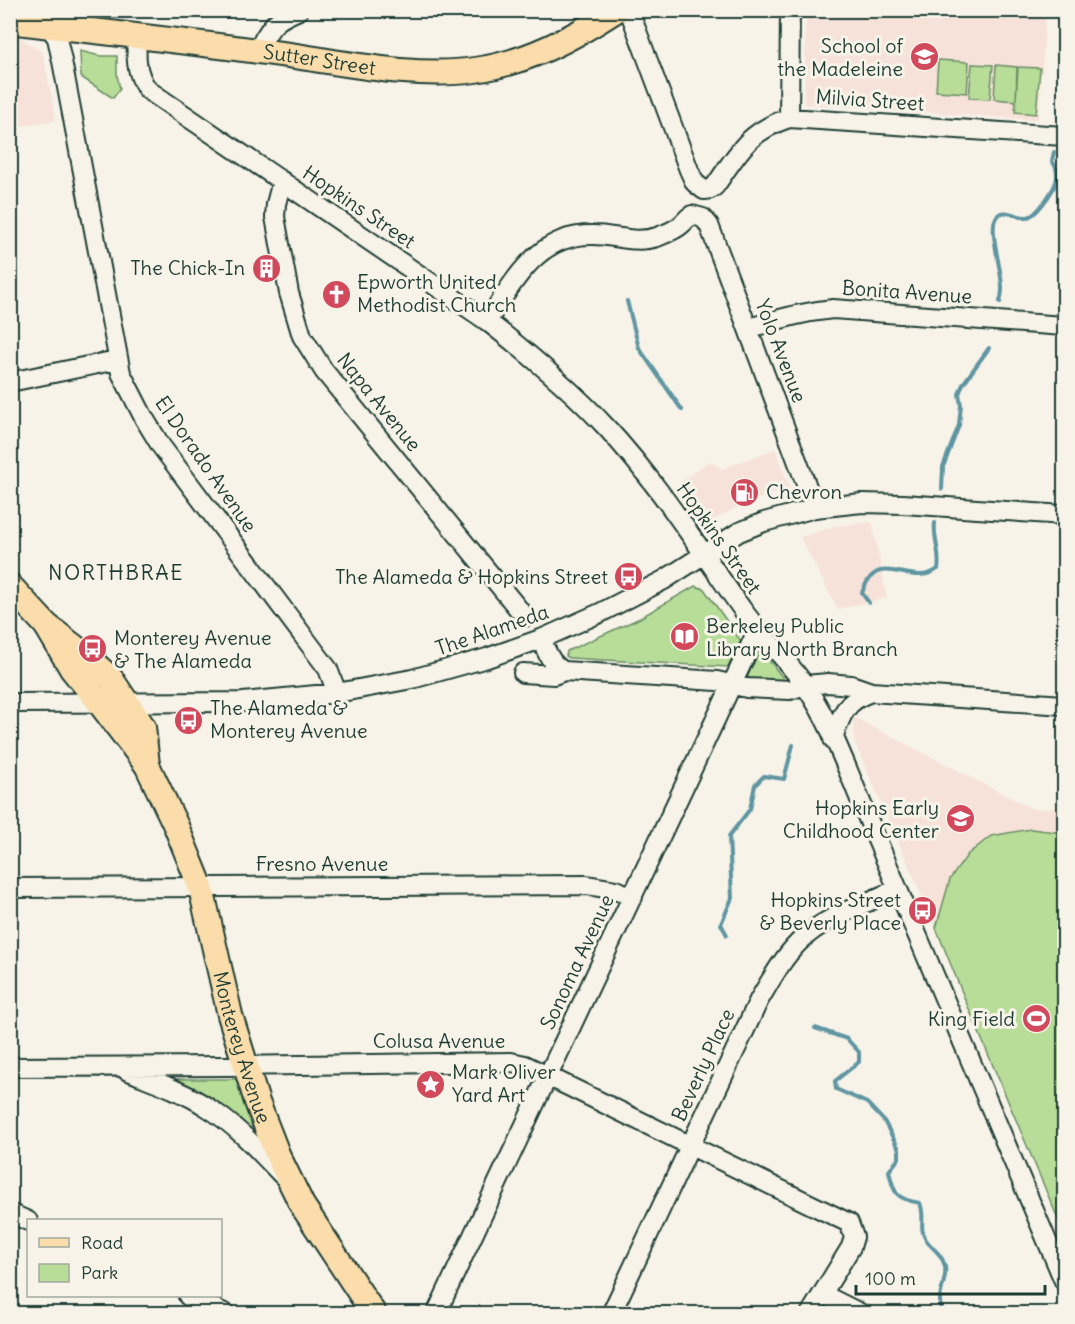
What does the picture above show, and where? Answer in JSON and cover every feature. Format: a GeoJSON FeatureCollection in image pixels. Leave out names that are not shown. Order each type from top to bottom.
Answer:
{"type":"FeatureCollection","features":[{"type":"Feature","properties":{"kind":"main road","name":"Sutter Street"},"geometry":{"type":"LineString","coordinates":[[10,21],[41,18],[137,35],[413,71],[475,70],[534,54],[564,41],[616,10]]}},
{"type":"Feature","properties":{"kind":"main road","name":"Monterey Avenue"},"geometry":{"type":"LineString","coordinates":[[10,586],[46,625],[111,679],[143,727],[147,765]]}},
{"type":"Feature","properties":{"kind":"main road","name":"Monterey Avenue"},"geometry":{"type":"LineString","coordinates":[[46,625],[72,669],[147,765],[176,826],[201,888],[230,1016],[269,1135],[302,1204],[331,1252],[374,1314]]}},
{"type":"Feature","properties":{"kind":"street"},"geometry":{"type":"LineString","coordinates":[[257,51],[278,19],[299,10]]}},
{"type":"Feature","properties":{"kind":"street","name":"Milvia Street"},"geometry":{"type":"LineString","coordinates":[[629,10],[689,170],[695,183],[704,190],[715,186],[748,140],[769,124],[789,118],[1065,136]]}},
{"type":"Feature","properties":{"kind":"street"},"geometry":{"type":"LineString","coordinates":[[789,118],[790,10]]}},
{"type":"Feature","properties":{"kind":"street","name":"El Dorado Avenue"},"geometry":{"type":"LineString","coordinates":[[41,18],[57,38],[61,55],[117,360],[128,390],[161,446],[328,669],[337,693]]}},
{"type":"Feature","properties":{"kind":"street","name":"Hopkins Street"},"geometry":{"type":"LineString","coordinates":[[137,35],[137,69],[141,81],[148,90],[487,321],[533,357],[606,427],[639,465],[758,629],[805,686],[833,739],[1065,1281]]}},
{"type":"Feature","properties":{"kind":"street","name":"Napa Avenue"},"geometry":{"type":"LineString","coordinates":[[282,181],[275,217],[289,293],[302,336],[324,370],[525,617]]}},
{"type":"Feature","properties":{"kind":"street","name":"Yolo Avenue"},"geometry":{"type":"LineString","coordinates":[[487,321],[526,265],[550,243],[572,236],[594,235],[621,240],[649,238],[681,226],[688,217],[698,216],[710,225],[815,508]]}},
{"type":"Feature","properties":{"kind":"street","name":"Bonita Avenue"},"geometry":{"type":"LineString","coordinates":[[748,329],[786,316],[833,309],[1065,326]]}},
{"type":"Feature","properties":{"kind":"street"},"geometry":{"type":"LineString","coordinates":[[10,382],[117,360]]}},
{"type":"Feature","properties":{"kind":"street","name":"The Alameda"},"geometry":{"type":"LineString","coordinates":[[10,703],[243,702],[337,693],[412,679],[487,658],[541,639],[646,590],[729,537],[755,525],[815,508],[862,503],[1065,515]]}},
{"type":"Feature","properties":{"kind":"street","name":"Sonoma Avenue"},"geometry":{"type":"LineString","coordinates":[[436,1314],[758,629]]}},
{"type":"Feature","properties":{"kind":"street"},"geometry":{"type":"LineString","coordinates":[[541,639],[556,667],[564,671],[717,681],[747,688],[790,690],[828,683],[851,685],[871,692],[1065,705]]}},
{"type":"Feature","properties":{"kind":"street"},"geometry":{"type":"LineString","coordinates":[[523,673],[554,675],[564,671]]}},
{"type":"Feature","properties":{"kind":"street"},"geometry":{"type":"LineString","coordinates":[[833,739],[843,711],[851,701],[871,692]]}},
{"type":"Feature","properties":{"kind":"street","name":"Fresno Avenue"},"geometry":{"type":"LineString","coordinates":[[10,888],[587,885],[612,889],[633,897]]}},
{"type":"Feature","properties":{"kind":"street","name":"Beverly Place"},"geometry":{"type":"LineString","coordinates":[[611,1314],[759,1000],[784,959],[799,941],[817,928],[835,917],[897,889]]}},
{"type":"Feature","properties":{"kind":"street","name":"Colusa Avenue"},"geometry":{"type":"LineString","coordinates":[[10,1067],[511,1062],[525,1065],[849,1223],[854,1237],[851,1247],[822,1294]]}},
{"type":"Feature","properties":{"kind":"street"},"geometry":{"type":"LineString","coordinates":[[116,1066],[166,1086],[206,1106],[248,1140],[292,1185]]}},
{"type":"Feature","properties":{"kind":"street"},"geometry":{"type":"LineString","coordinates":[[10,1213],[27,1221]]}},
{"type":"Feature","properties":{"kind":"street"},"geometry":{"type":"LineString","coordinates":[[810,1314],[822,1294],[862,1314]]}},
{"type":"Feature","properties":{"kind":"street"},"geometry":{"type":"LineString","coordinates":[[190,1297],[226,1314]]}},
{"type":"Feature","properties":{"kind":"shaded area","name":"School of the Madeleine"},"geometry":{"type":"Polygon","coordinates":[[[806,11],[1046,11],[1038,120],[804,104],[806,11]]]}},
{"type":"Feature","properties":{"kind":"shaded area"},"geometry":{"type":"Polygon","coordinates":[[[17,35],[43,53],[56,120],[15,127],[11,102],[10,36],[17,35]]]}},
{"type":"Feature","properties":{"kind":"shaded area"},"geometry":{"type":"Polygon","coordinates":[[[775,449],[790,489],[749,501],[713,520],[709,519],[681,482],[709,461],[722,469],[775,449]]]}},
{"type":"Feature","properties":{"kind":"shaded area"},"geometry":{"type":"Polygon","coordinates":[[[872,522],[887,598],[838,609],[800,537],[835,526],[872,522]]]}},
{"type":"Feature","properties":{"kind":"shaded area"},"geometry":{"type":"Polygon","coordinates":[[[853,717],[1033,809],[1064,808],[1064,1233],[936,928],[855,743],[853,717]]]}},
{"type":"Feature","properties":{"kind":"green space"},"geometry":{"type":"Polygon","coordinates":[[[80,51],[100,56],[117,56],[120,89],[113,98],[81,77],[80,51]]]}},
{"type":"Feature","properties":{"kind":"green space"},"geometry":{"type":"Polygon","coordinates":[[[938,60],[969,62],[967,93],[936,91],[938,60]]]}},
{"type":"Feature","properties":{"kind":"green space"},"geometry":{"type":"Polygon","coordinates":[[[972,64],[993,65],[990,99],[969,98],[972,64]]]}},
{"type":"Feature","properties":{"kind":"green space"},"geometry":{"type":"Polygon","coordinates":[[[996,65],[1017,67],[1016,100],[1018,67],[1040,68],[1036,114],[1015,112],[1016,101],[994,99],[996,65]]]}},
{"type":"Feature","properties":{"kind":"green space"},"geometry":{"type":"Polygon","coordinates":[[[695,586],[704,589],[741,641],[728,667],[566,656],[567,651],[638,619],[695,586]]]}},
{"type":"Feature","properties":{"kind":"green space"},"geometry":{"type":"Polygon","coordinates":[[[760,649],[783,678],[782,681],[746,680],[760,649]]]}},
{"type":"Feature","properties":{"kind":"green space"},"geometry":{"type":"Polygon","coordinates":[[[1031,829],[1064,833],[1064,1233],[936,928],[950,879],[968,854],[991,836],[1031,829]]]}},
{"type":"Feature","properties":{"kind":"green space"},"geometry":{"type":"Polygon","coordinates":[[[178,1079],[236,1079],[252,1127],[248,1129],[177,1082],[178,1079]]]}},
{"type":"Feature","properties":{"kind":"waterway"},"geometry":{"type":"LineString","coordinates":[[1000,302],[1002,282],[994,240],[994,222],[1003,212],[1023,217],[1035,213],[1056,182],[1057,171],[1052,161],[1054,152]]}},
{"type":"Feature","properties":{"kind":"waterway"},"geometry":{"type":"LineString","coordinates":[[627,301],[639,348],[682,410]]}},
{"type":"Feature","properties":{"kind":"waterway"},"geometry":{"type":"LineString","coordinates":[[942,489],[943,467],[959,425],[961,405],[959,394],[963,384],[989,348]]}},
{"type":"Feature","properties":{"kind":"waterway"},"geometry":{"type":"LineString","coordinates":[[869,603],[862,593],[869,579],[877,572],[885,570],[916,575],[927,574],[938,569],[935,523]]}},
{"type":"Feature","properties":{"kind":"waterway"},"geometry":{"type":"LineString","coordinates":[[727,935],[721,924],[732,898],[729,836],[750,809],[755,785],[764,776],[784,779],[793,745]]}},
{"type":"Feature","properties":{"kind":"waterway"},"geometry":{"type":"LineString","coordinates":[[815,1028],[847,1039],[859,1052],[859,1062],[835,1081],[836,1089],[867,1103],[884,1121],[899,1149],[899,1158],[889,1171],[891,1179],[897,1194],[920,1203],[922,1227],[926,1240],[944,1262],[945,1279],[940,1296],[944,1314]]}},
{"type":"Feature","properties":{"kind":"place","name":"School of the Madeleine"},"geometry":{"type":"Point","coordinates":[924,57]}},
{"type":"Feature","properties":{"kind":"place","name":"The Chick-In"},"geometry":{"type":"Point","coordinates":[266,268]}},
{"type":"Feature","properties":{"kind":"place","name":"Epworth United Methodist Church"},"geometry":{"type":"Point","coordinates":[336,294]}},
{"type":"Feature","properties":{"kind":"place","name":"Chevron"},"geometry":{"type":"Point","coordinates":[745,492]}},
{"type":"Feature","properties":{"kind":"place","name":"The Alameda & Hopkins Street"},"geometry":{"type":"Point","coordinates":[629,577]}},
{"type":"Feature","properties":{"kind":"place","name":"Berkeley Public Library North Branch"},"geometry":{"type":"Point","coordinates":[685,637]}},
{"type":"Feature","properties":{"kind":"place","name":"Monterey Avenue & The Alameda"},"geometry":{"type":"Point","coordinates":[93,649]}},
{"type":"Feature","properties":{"kind":"place","name":"The Alameda & Monterey Avenue"},"geometry":{"type":"Point","coordinates":[189,720]}},
{"type":"Feature","properties":{"kind":"place","name":"Hopkins Early Childhood Center"},"geometry":{"type":"Point","coordinates":[960,819]}},
{"type":"Feature","properties":{"kind":"place","name":"Hopkins Street & Beverly Place"},"geometry":{"type":"Point","coordinates":[922,911]}},
{"type":"Feature","properties":{"kind":"place","name":"King Field"},"geometry":{"type":"Point","coordinates":[1036,1019]}},
{"type":"Feature","properties":{"kind":"place","name":"Mark Oliver Yard Art"},"geometry":{"type":"Point","coordinates":[431,1084]}},
{"type":"Feature","properties":{"kind":"district","name":"NORTHBRAE"},"geometry":{"type":"Point","coordinates":[116,573]}}]}
